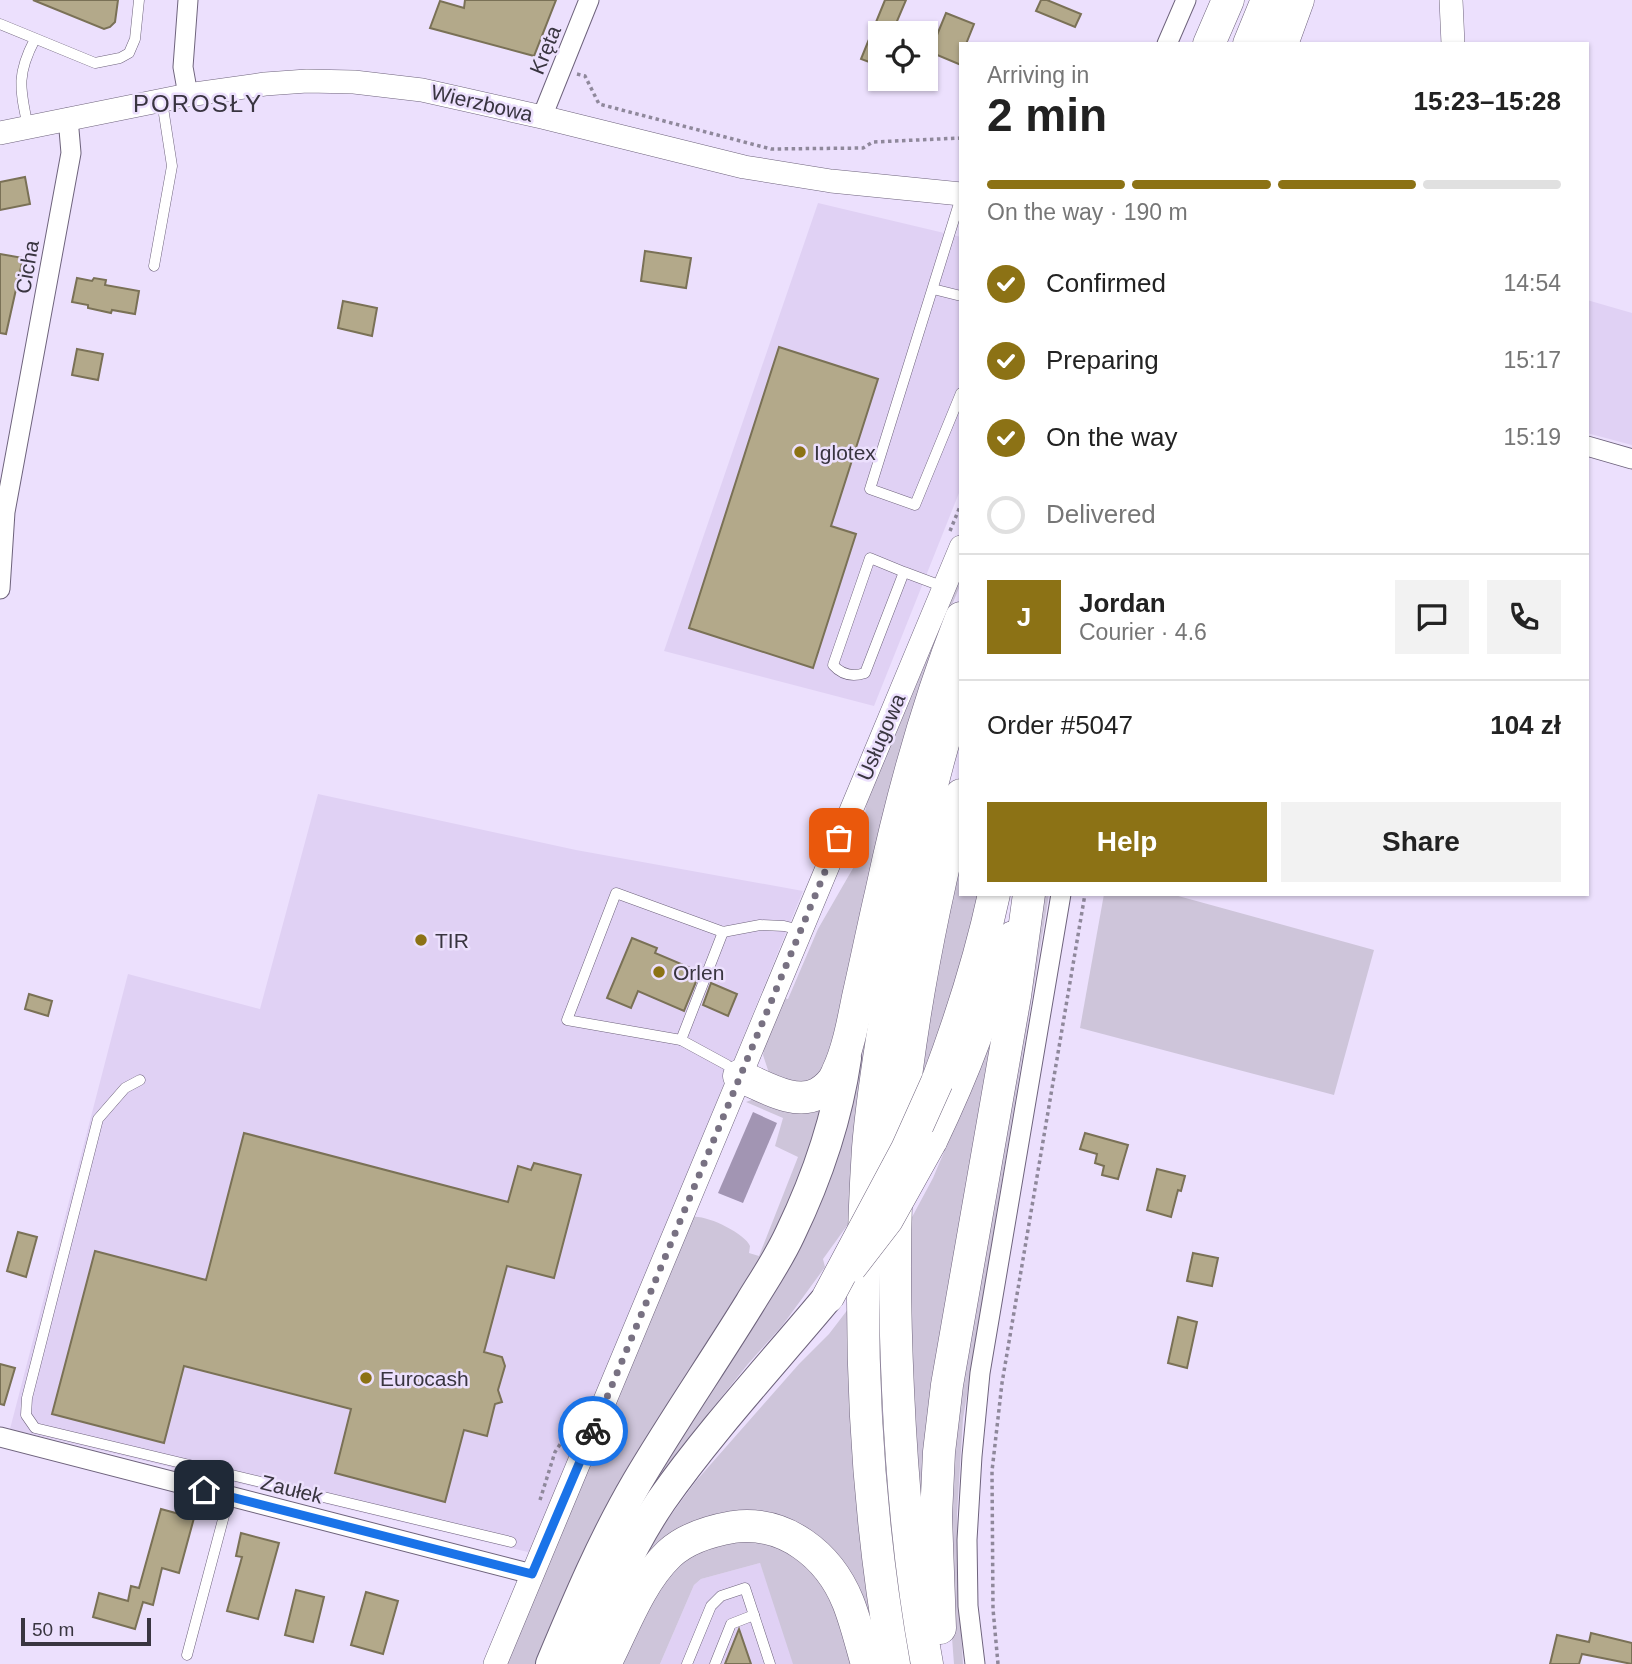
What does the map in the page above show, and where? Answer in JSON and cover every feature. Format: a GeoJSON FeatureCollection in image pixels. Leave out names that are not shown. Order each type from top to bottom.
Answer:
{"type":"FeatureCollection","features":[{"type":"Feature","properties":{"kind":"highway"},"geometry":{"type":"LineString","coordinates":[[1210,42],[1228,0]]}},
{"type":"Feature","properties":{"kind":"highway"},"geometry":{"type":"LineString","coordinates":[[1250,42],[1267,0]]}},
{"type":"Feature","properties":{"kind":"highway"},"geometry":{"type":"LineString","coordinates":[[1283,42],[1298,0]]}},
{"type":"Feature","properties":{"kind":"highway"},"geometry":{"type":"LineString","coordinates":[[739,1076],[784,1094],[802,1098],[817,1094],[837,1075],[849,1039],[901,805],[930,704],[959,624]]}},
{"type":"Feature","properties":{"kind":"highway"},"geometry":{"type":"LineString","coordinates":[[894,1664],[881,1584],[872,1491],[863,1334],[869,1146],[881,1048],[914,860],[937,757],[959,688]]}},
{"type":"Feature","properties":{"kind":"highway"},"geometry":{"type":"LineString","coordinates":[[927,1664],[906,1521],[895,1335],[895,1202],[908,1062],[933,916],[959,804]]}},
{"type":"Feature","properties":{"kind":"highway"},"geometry":{"type":"LineString","coordinates":[[828,1297],[907,1149],[937,1083],[961,1019],[983,945],[994,896]]}},
{"type":"Feature","properties":{"kind":"highway"},"geometry":{"type":"LineString","coordinates":[[942,1664],[936,1516],[940,1438],[1015,996],[1029,896]]}},
{"type":"Feature","properties":{"kind":"highway"},"geometry":{"type":"LineString","coordinates":[[605,1664],[647,1581],[670,1553],[691,1539],[720,1529],[747,1525],[788,1535],[818,1555],[834,1573],[848,1603],[867,1664]]}},
{"type":"Feature","properties":{"kind":"main road"},"geometry":{"type":"LineString","coordinates":[[551,1664],[622,1508],[790,1235],[818,1171],[829,1138],[842,1090],[849,1039]]}},
{"type":"Feature","properties":{"kind":"main road"},"geometry":{"type":"LineString","coordinates":[[581,1664],[634,1545],[661,1502],[828,1297]]}},
{"type":"Feature","properties":{"kind":"street"},"geometry":{"type":"LineString","coordinates":[[188,0],[183,67],[188,95]]}},
{"type":"Feature","properties":{"kind":"street","name":"Kręta"},"geometry":{"type":"LineString","coordinates":[[542,117],[589,0]]}},
{"type":"Feature","properties":{"kind":"street"},"geometry":{"type":"LineString","coordinates":[[1168,42],[1186,0]]}},
{"type":"Feature","properties":{"kind":"street"},"geometry":{"type":"LineString","coordinates":[[1451,0],[1453,42]]}},
{"type":"Feature","properties":{"kind":"street","name":"Wierzbowa"},"geometry":{"type":"LineString","coordinates":[[0,133],[188,95],[265,84],[354,82],[422,90],[744,167],[831,181],[959,195]]}},
{"type":"Feature","properties":{"kind":"street","name":"Cicha"},"geometry":{"type":"LineString","coordinates":[[0,589],[3,512],[71,153],[68,118]]}},
{"type":"Feature","properties":{"kind":"street"},"geometry":{"type":"LineString","coordinates":[[1589,447],[1632,459]]}},
{"type":"Feature","properties":{"kind":"street","name":"Usługowa"},"geometry":{"type":"LineString","coordinates":[[495,1664],[959,552]]}},
{"type":"Feature","properties":{"kind":"street"},"geometry":{"type":"LineString","coordinates":[[828,1297],[851,1274],[891,1222],[935,1143],[973,1060],[989,1017],[1019,896]]}},
{"type":"Feature","properties":{"kind":"street"},"geometry":{"type":"LineString","coordinates":[[975,1664],[968,1606],[967,1540],[980,1373],[1061,896]]}},
{"type":"Feature","properties":{"kind":"street","name":"Zaułek"},"geometry":{"type":"LineString","coordinates":[[0,1437],[532,1574]]}},
{"type":"Feature","properties":{"kind":"lane"},"geometry":{"type":"LineString","coordinates":[[0,24],[95,63],[120,58],[129,53],[135,38],[139,0]]}},
{"type":"Feature","properties":{"kind":"lane"},"geometry":{"type":"LineString","coordinates":[[180,0],[188,0]]}},
{"type":"Feature","properties":{"kind":"lane"},"geometry":{"type":"LineString","coordinates":[[29,127],[20,76],[35,39]]}},
{"type":"Feature","properties":{"kind":"lane"},"geometry":{"type":"LineString","coordinates":[[154,266],[172,166],[162,101]]}},
{"type":"Feature","properties":{"kind":"lane"},"geometry":{"type":"LineString","coordinates":[[959,202],[870,489],[915,505],[959,398]]}},
{"type":"Feature","properties":{"kind":"lane"},"geometry":{"type":"LineString","coordinates":[[933,289],[959,296]]}},
{"type":"Feature","properties":{"kind":"lane"},"geometry":{"type":"LineString","coordinates":[[904,572],[865,673],[855,676],[839,672],[833,665],[870,558],[944,587]]}},
{"type":"Feature","properties":{"kind":"lane"},"geometry":{"type":"LineString","coordinates":[[739,1076],[727,1065],[681,1040],[567,1020],[616,893],[723,932],[760,925],[800,930]]}},
{"type":"Feature","properties":{"kind":"lane"},"geometry":{"type":"LineString","coordinates":[[681,1040],[723,932]]}},
{"type":"Feature","properties":{"kind":"lane"},"geometry":{"type":"LineString","coordinates":[[141,1080],[125,1088],[98,1119],[27,1398],[26,1415],[35,1428],[510,1542]]}},
{"type":"Feature","properties":{"kind":"lane"},"geometry":{"type":"LineString","coordinates":[[187,1655],[229,1497]]}},
{"type":"Feature","properties":{"kind":"lane"},"geometry":{"type":"LineString","coordinates":[[687,1664],[711,1606],[721,1596],[745,1588],[770,1664]]}},
{"type":"Feature","properties":{"kind":"lane"},"geometry":{"type":"LineString","coordinates":[[715,1664],[731,1624],[754,1615]]}},
{"type":"Feature","properties":{"kind":"path"},"geometry":{"type":"LineString","coordinates":[[562,70],[585,76],[599,104],[771,149],[863,148],[873,142],[959,138]]}},
{"type":"Feature","properties":{"kind":"path"},"geometry":{"type":"LineString","coordinates":[[998,1664],[993,1609],[993,1459],[1002,1383],[1085,896]]}},
{"type":"Feature","properties":{"kind":"shaded area"},"geometry":{"type":"Polygon","coordinates":[[[818,203],[959,237],[959,493],[874,706],[664,651],[818,203]]]}},
{"type":"Feature","properties":{"kind":"shaded area"},"geometry":{"type":"Polygon","coordinates":[[[1589,301],[1632,313],[1632,445],[1589,434],[1589,301]]]}},
{"type":"Feature","properties":{"kind":"shaded area"},"geometry":{"type":"Polygon","coordinates":[[[959,578],[959,588],[940,634],[832,1065],[800,1087],[769,1073],[763,1055],[767,1037],[783,998],[788,999],[818,929],[856,863],[859,864],[864,851],[860,849],[864,839],[859,837],[868,794],[959,578]]]}},
{"type":"Feature","properties":{"kind":"shaded area"},"geometry":{"type":"Polygon","coordinates":[[[318,794],[576,850],[803,891],[532,1553],[10,1429],[128,974],[260,1009],[318,794]]]}},
{"type":"Feature","properties":{"kind":"shaded area"},"geometry":{"type":"Polygon","coordinates":[[[903,838],[854,1216],[823,1259],[825,1267],[782,1326],[688,1439],[614,1546],[762,1307],[903,838]]]}},
{"type":"Feature","properties":{"kind":"shaded area"},"geometry":{"type":"Polygon","coordinates":[[[959,854],[959,896],[982,896],[977,919],[919,1089],[928,1008],[959,854]]]}},
{"type":"Feature","properties":{"kind":"shaded area"},"geometry":{"type":"Polygon","coordinates":[[[1041,896],[1049,896],[963,1419],[957,1514],[963,1664],[954,1664],[948,1585],[957,1386],[1041,896]]]}},
{"type":"Feature","properties":{"kind":"shaded area"},"geometry":{"type":"Polygon","coordinates":[[[1104,896],[1178,896],[1374,950],[1334,1095],[1080,1028],[1104,896]]]}},
{"type":"Feature","properties":{"kind":"shaded area"},"geometry":{"type":"Polygon","coordinates":[[[997,1027],[928,1578],[909,1379],[911,1219],[933,1178],[997,1027]]]}},
{"type":"Feature","properties":{"kind":"shaded area"},"geometry":{"type":"Polygon","coordinates":[[[759,1097],[828,1101],[818,1140],[764,1259],[538,1664],[505,1664],[692,1217],[706,1218],[733,1230],[747,1241],[750,1246],[749,1253],[759,1256],[798,1157],[775,1146],[783,1118],[746,1102],[759,1097]]]}},
{"type":"Feature","properties":{"kind":"shaded area"},"geometry":{"type":"Polygon","coordinates":[[[753,1112],[777,1123],[743,1203],[718,1193],[753,1112]]]}},
{"type":"Feature","properties":{"kind":"shaded area"},"geometry":{"type":"Polygon","coordinates":[[[852,1304],[883,1664],[861,1597],[728,1516],[607,1631],[648,1546],[696,1481],[799,1364],[829,1334],[852,1304]]]}},
{"type":"Feature","properties":{"kind":"shaded area"},"geometry":{"type":"Polygon","coordinates":[[[746,1533],[819,1566],[859,1664],[793,1664],[760,1563],[701,1579],[694,1585],[660,1664],[612,1664],[662,1577],[694,1551],[746,1533]]]}},
{"type":"Feature","properties":{"kind":"shaded area"},"geometry":{"type":"Polygon","coordinates":[[[760,1563],[796,1664],[660,1664],[694,1585],[701,1579],[760,1563]]]}},
{"type":"Feature","properties":{"kind":"building"},"geometry":{"type":"Polygon","coordinates":[[[33,0],[118,0],[115,22],[104,29],[33,0]]]}},
{"type":"Feature","properties":{"kind":"building"},"geometry":{"type":"Polygon","coordinates":[[[465,0],[556,0],[534,56],[430,28],[440,1],[464,8],[465,0]]]}},
{"type":"Feature","properties":{"kind":"building"},"geometry":{"type":"Polygon","coordinates":[[[885,0],[906,0],[897,21],[876,21],[885,0]]]}},
{"type":"Feature","properties":{"kind":"building"},"geometry":{"type":"Polygon","coordinates":[[[1041,0],[1081,14],[1075,27],[1036,11],[1041,0]]]}},
{"type":"Feature","properties":{"kind":"building"},"geometry":{"type":"Polygon","coordinates":[[[946,13],[974,24],[967,42],[959,42],[959,64],[938,55],[938,32],[946,13]]]}},
{"type":"Feature","properties":{"kind":"building"},"geometry":{"type":"Polygon","coordinates":[[[868,42],[868,62],[861,59],[868,42]]]}},
{"type":"Feature","properties":{"kind":"building"},"geometry":{"type":"Polygon","coordinates":[[[25,177],[30,204],[0,210],[0,182],[25,177]]]}},
{"type":"Feature","properties":{"kind":"building"},"geometry":{"type":"Polygon","coordinates":[[[645,251],[691,258],[686,288],[641,281],[645,251]]]}},
{"type":"Feature","properties":{"kind":"building"},"geometry":{"type":"Polygon","coordinates":[[[0,254],[23,258],[6,334],[0,333],[0,254]]]}},
{"type":"Feature","properties":{"kind":"building"},"geometry":{"type":"Polygon","coordinates":[[[77,278],[106,280],[105,285],[139,291],[135,314],[112,310],[111,313],[72,302],[77,278]]]}},
{"type":"Feature","properties":{"kind":"building"},"geometry":{"type":"Polygon","coordinates":[[[343,301],[377,308],[372,336],[338,328],[343,301]]]}},
{"type":"Feature","properties":{"kind":"building","name":"Iglotex"},"geometry":{"type":"Polygon","coordinates":[[[779,347],[878,379],[831,526],[856,534],[813,668],[689,628],[779,347]]]}},
{"type":"Feature","properties":{"kind":"building"},"geometry":{"type":"Polygon","coordinates":[[[77,349],[103,354],[98,380],[72,375],[77,349]]]}},
{"type":"Feature","properties":{"kind":"building","name":"Orlen"},"geometry":{"type":"Polygon","coordinates":[[[632,938],[657,948],[655,953],[700,972],[684,1011],[638,991],[631,1008],[607,998],[632,938]]]}},
{"type":"Feature","properties":{"kind":"building"},"geometry":{"type":"Polygon","coordinates":[[[711,983],[737,994],[728,1016],[703,1005],[711,983]]]}},
{"type":"Feature","properties":{"kind":"building"},"geometry":{"type":"Polygon","coordinates":[[[29,994],[52,1001],[48,1016],[25,1009],[29,994]]]}},
{"type":"Feature","properties":{"kind":"building"},"geometry":{"type":"Polygon","coordinates":[[[244,1133],[508,1202],[518,1166],[531,1170],[534,1163],[581,1175],[554,1278],[507,1266],[484,1352],[502,1357],[505,1366],[498,1390],[502,1402],[495,1404],[487,1436],[464,1430],[445,1502],[335,1473],[351,1409],[184,1366],[164,1443],[52,1414],[95,1251],[206,1280],[244,1133]]]}},
{"type":"Feature","properties":{"kind":"building"},"geometry":{"type":"Polygon","coordinates":[[[1085,1133],[1128,1145],[1118,1179],[1102,1175],[1104,1166],[1095,1163],[1097,1154],[1080,1149],[1085,1133]]]}},
{"type":"Feature","properties":{"kind":"building"},"geometry":{"type":"Polygon","coordinates":[[[1157,1169],[1185,1176],[1181,1191],[1178,1190],[1171,1217],[1147,1210],[1157,1169]]]}},
{"type":"Feature","properties":{"kind":"building"},"geometry":{"type":"Polygon","coordinates":[[[18,1232],[37,1237],[26,1277],[7,1271],[18,1232]]]}},
{"type":"Feature","properties":{"kind":"building"},"geometry":{"type":"Polygon","coordinates":[[[1193,1253],[1218,1258],[1212,1286],[1187,1281],[1193,1253]]]}},
{"type":"Feature","properties":{"kind":"building"},"geometry":{"type":"Polygon","coordinates":[[[1178,1317],[1197,1322],[1187,1368],[1168,1363],[1178,1317]]]}},
{"type":"Feature","properties":{"kind":"building"},"geometry":{"type":"Polygon","coordinates":[[[0,1364],[15,1368],[4,1405],[0,1404],[0,1364]]]}},
{"type":"Feature","properties":{"kind":"building"},"geometry":{"type":"Polygon","coordinates":[[[161,1509],[194,1518],[179,1573],[162,1568],[153,1605],[143,1602],[135,1629],[93,1617],[99,1593],[128,1601],[131,1586],[139,1588],[161,1509]]]}},
{"type":"Feature","properties":{"kind":"building"},"geometry":{"type":"Polygon","coordinates":[[[241,1533],[279,1543],[258,1619],[227,1611],[242,1557],[236,1556],[241,1533]]]}},
{"type":"Feature","properties":{"kind":"building"},"geometry":{"type":"Polygon","coordinates":[[[296,1590],[324,1597],[313,1642],[285,1635],[296,1590]]]}},
{"type":"Feature","properties":{"kind":"building"},"geometry":{"type":"Polygon","coordinates":[[[366,1592],[398,1601],[383,1654],[351,1645],[366,1592]]]}},
{"type":"Feature","properties":{"kind":"building"},"geometry":{"type":"Polygon","coordinates":[[[739,1629],[751,1664],[725,1664],[739,1629]]]}},
{"type":"Feature","properties":{"kind":"building"},"geometry":{"type":"Polygon","coordinates":[[[1591,1633],[1632,1643],[1632,1664],[1582,1654],[1579,1664],[1550,1664],[1557,1635],[1589,1642],[1591,1633]]]}},
{"type":"Feature","properties":{"kind":"way so far"},"geometry":{"type":"LineString","coordinates":[[593,1431],[839,838]]}},
{"type":"Feature","properties":{"kind":"place","name":"Iglotex"},"geometry":{"type":"Point","coordinates":[800,452]}},
{"type":"Feature","properties":{"kind":"place","name":"TIR"},"geometry":{"type":"Point","coordinates":[421,940]}},
{"type":"Feature","properties":{"kind":"place","name":"Orlen"},"geometry":{"type":"Point","coordinates":[659,972]}},
{"type":"Feature","properties":{"kind":"place","name":"Eurocash"},"geometry":{"type":"Point","coordinates":[366,1378]}},
{"type":"Feature","properties":{"kind":"district","name":"POROSŁY"},"geometry":{"type":"Point","coordinates":[198,103]}},
{"type":"Feature","properties":{"kind":"route"},"geometry":{"type":"LineString","coordinates":[[204,1490],[532,1574],[593,1431]]}}]}
